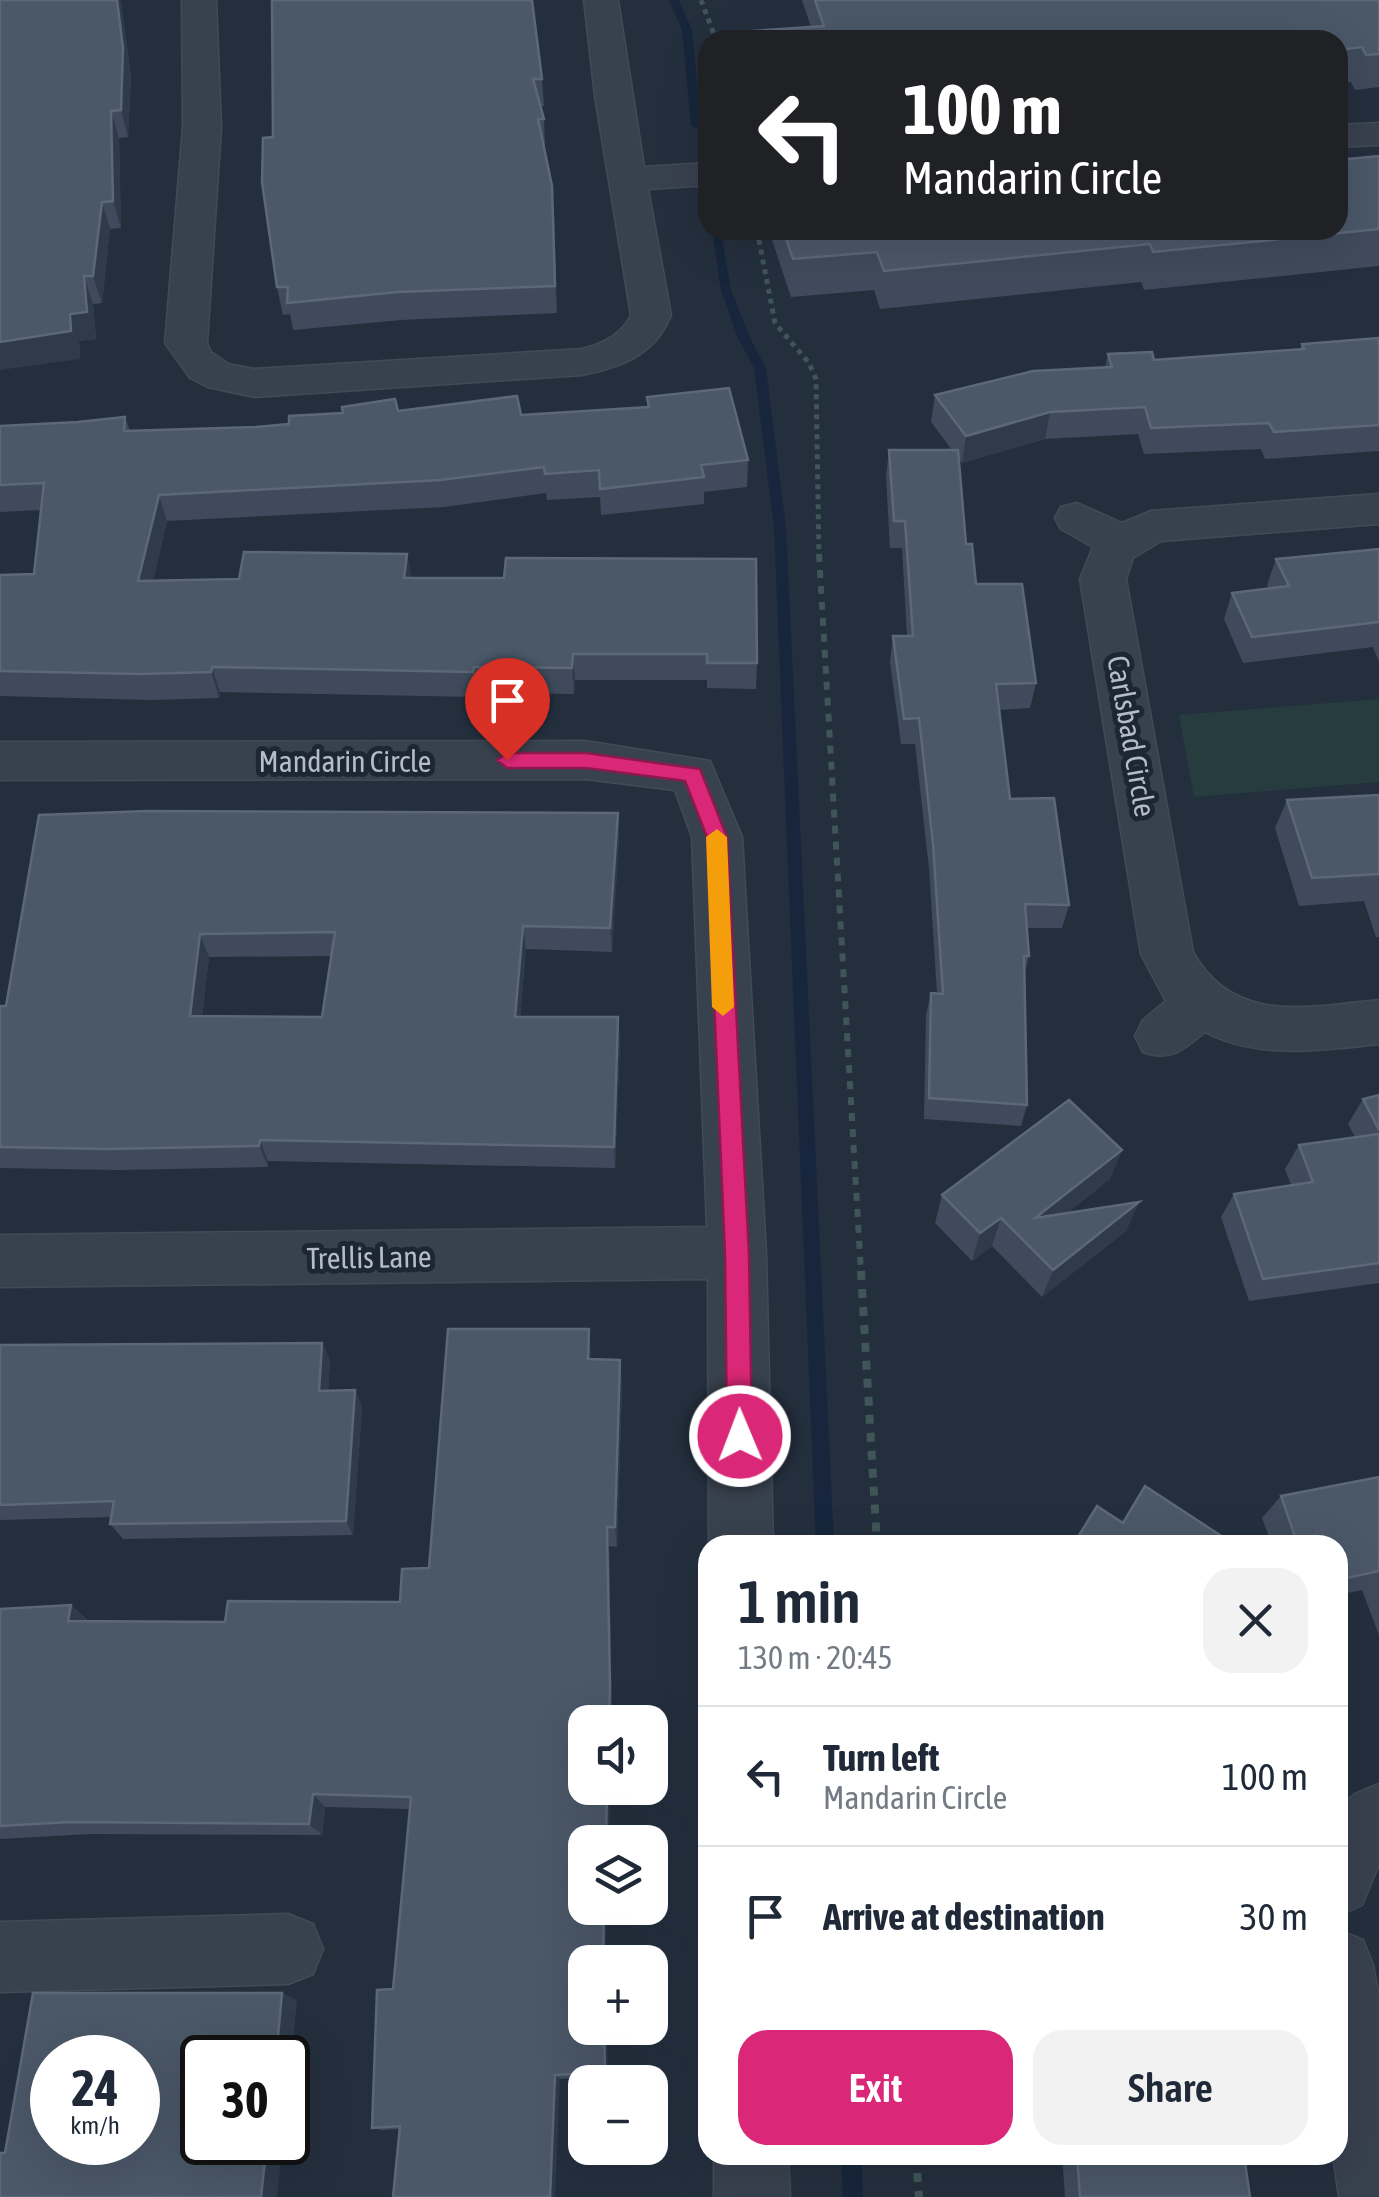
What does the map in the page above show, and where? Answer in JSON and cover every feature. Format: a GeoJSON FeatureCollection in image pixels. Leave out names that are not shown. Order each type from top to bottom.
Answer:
{"type":"FeatureCollection","features":[{"type":"Feature","properties":{"kind":"street"},"geometry":{"type":"LineString","coordinates":[[199,0],[202,127],[186,343],[194,359],[213,374],[254,383],[582,362],[616,352],[642,332],[651,315],[613,96],[601,0]]}},
{"type":"Feature","properties":{"kind":"street"},"geometry":{"type":"LineString","coordinates":[[1348,136],[1379,134]]}},
{"type":"Feature","properties":{"kind":"street"},"geometry":{"type":"LineString","coordinates":[[630,179],[698,175]]}},
{"type":"Feature","properties":{"kind":"street"},"geometry":{"type":"LineString","coordinates":[[1078,518],[1121,543],[1137,532],[1168,523],[1379,509]]}},
{"type":"Feature","properties":{"kind":"street","name":"Carlsbad Circle"},"geometry":{"type":"LineString","coordinates":[[1121,543],[1109,556],[1103,579],[1167,954],[1183,984],[1203,1002],[1258,1029],[1284,1031],[1379,1022]]}},
{"type":"Feature","properties":{"kind":"street","name":"Mandarin Circle"},"geometry":{"type":"LineString","coordinates":[[0,762],[586,760],[693,774],[717,837],[737,1254],[741,1535]]}},
{"type":"Feature","properties":{"kind":"street"},"geometry":{"type":"LineString","coordinates":[[1162,1036],[1203,1002]]}},
{"type":"Feature","properties":{"kind":"street","name":"Trellis Lane"},"geometry":{"type":"LineString","coordinates":[[0,1262],[737,1254]]}},
{"type":"Feature","properties":{"kind":"street"},"geometry":{"type":"LineString","coordinates":[[0,1957],[288,1950]]}},
{"type":"Feature","properties":{"kind":"street"},"geometry":{"type":"LineString","coordinates":[[1348,2023],[1378,2197]]}},
{"type":"Feature","properties":{"kind":"street"},"geometry":{"type":"LineString","coordinates":[[751,2165],[752,2197]]}},
{"type":"Feature","properties":{"kind":"path"},"geometry":{"type":"LineString","coordinates":[[701,0],[712,30]]}},
{"type":"Feature","properties":{"kind":"path"},"geometry":{"type":"LineString","coordinates":[[759,240],[773,320],[814,370],[816,379],[816,500],[876,1535]]}},
{"type":"Feature","properties":{"kind":"path"},"geometry":{"type":"LineString","coordinates":[[916,2165],[918,2197]]}},
{"type":"Feature","properties":{"kind":"green space"},"geometry":{"type":"Polygon","coordinates":[[[1379,699],[1379,782],[1194,797],[1179,715],[1379,699]]]}},
{"type":"Feature","properties":{"kind":"building"},"geometry":{"type":"Polygon","coordinates":[[[0,0],[117,0],[123,48],[121,110],[111,111],[113,201],[102,202],[93,276],[84,276],[87,312],[70,314],[71,331],[0,342],[0,0]]]}},
{"type":"Feature","properties":{"kind":"building"},"geometry":{"type":"Polygon","coordinates":[[[272,0],[532,0],[542,79],[533,79],[544,119],[538,119],[552,186],[555,286],[397,292],[287,303],[288,287],[277,287],[262,182],[263,138],[273,137],[272,0]]]}},
{"type":"Feature","properties":{"kind":"building"},"geometry":{"type":"Polygon","coordinates":[[[815,0],[1379,0],[1379,54],[1366,55],[1362,47],[1348,49],[1348,30],[767,30],[824,26],[815,0]]]}},
{"type":"Feature","properties":{"kind":"building"},"geometry":{"type":"Polygon","coordinates":[[[1379,156],[1379,229],[1348,232],[1348,159],[1379,156]]]}},
{"type":"Feature","properties":{"kind":"building"},"geometry":{"type":"Polygon","coordinates":[[[786,240],[1271,240],[1153,252],[1150,244],[884,271],[877,252],[793,259],[786,240]]]}},
{"type":"Feature","properties":{"kind":"building"},"geometry":{"type":"Polygon","coordinates":[[[1379,338],[1379,425],[1274,432],[1269,423],[1151,428],[1145,407],[1050,412],[966,436],[935,395],[1033,371],[1112,367],[1108,354],[1152,352],[1154,360],[1304,349],[1302,344],[1379,338]]]}},
{"type":"Feature","properties":{"kind":"building"},"geometry":{"type":"Polygon","coordinates":[[[729,388],[748,460],[701,465],[704,477],[600,489],[599,470],[545,474],[544,467],[440,480],[159,495],[138,581],[239,579],[244,552],[407,554],[404,578],[504,578],[506,558],[756,559],[757,663],[707,663],[707,654],[573,654],[572,668],[474,667],[473,672],[212,667],[211,672],[141,674],[0,671],[0,575],[34,574],[44,483],[0,485],[0,426],[125,417],[124,431],[256,427],[289,424],[289,416],[343,413],[342,407],[395,399],[398,411],[517,396],[521,415],[649,407],[647,397],[729,388]]]}},
{"type":"Feature","properties":{"kind":"building"},"geometry":{"type":"Polygon","coordinates":[[[889,450],[958,450],[966,544],[972,544],[976,584],[1022,584],[1036,683],[996,684],[1010,799],[1054,798],[1069,905],[1025,904],[1029,956],[1024,956],[1027,1105],[929,1098],[931,993],[943,994],[933,844],[919,718],[904,719],[893,636],[913,636],[905,521],[894,521],[889,450]]]}},
{"type":"Feature","properties":{"kind":"building"},"geometry":{"type":"Polygon","coordinates":[[[1379,549],[1379,622],[1252,637],[1232,593],[1289,586],[1276,559],[1379,549]]]}},
{"type":"Feature","properties":{"kind":"building"},"geometry":{"type":"Polygon","coordinates":[[[1379,795],[1379,874],[1312,878],[1287,800],[1379,795]]]}},
{"type":"Feature","properties":{"kind":"building"},"geometry":{"type":"Polygon","coordinates":[[[148,811],[618,813],[610,928],[523,926],[515,1017],[618,1017],[614,1147],[260,1140],[259,1146],[0,1147],[0,1006],[6,1006],[39,815],[148,811]],[[335,932],[200,934],[190,1016],[322,1017],[335,932]]]}},
{"type":"Feature","properties":{"kind":"building"},"geometry":{"type":"Polygon","coordinates":[[[1379,1095],[1379,1130],[1363,1099],[1379,1095]]]}},
{"type":"Feature","properties":{"kind":"building"},"geometry":{"type":"Polygon","coordinates":[[[1069,1100],[1122,1150],[1035,1218],[1139,1202],[1053,1270],[1001,1218],[980,1233],[942,1195],[1069,1100]]]}},
{"type":"Feature","properties":{"kind":"building"},"geometry":{"type":"Polygon","coordinates":[[[1379,1134],[1379,1263],[1263,1279],[1234,1194],[1313,1182],[1299,1145],[1379,1134]]]}},
{"type":"Feature","properties":{"kind":"building"},"geometry":{"type":"Polygon","coordinates":[[[448,1329],[589,1329],[588,1359],[620,1360],[615,1527],[607,1527],[610,1705],[568,1705],[568,1805],[607,1805],[606,1825],[568,1825],[568,1925],[604,1925],[603,1945],[568,1945],[568,2045],[604,2045],[605,2065],[568,2065],[568,2074],[555,2075],[550,2197],[393,2197],[400,2126],[372,2128],[377,1990],[393,1989],[411,1797],[313,1794],[309,1824],[70,1822],[0,1826],[0,1609],[71,1605],[68,1621],[225,1622],[228,1601],[400,1602],[402,1569],[429,1568],[448,1329]]]}},
{"type":"Feature","properties":{"kind":"building"},"geometry":{"type":"Polygon","coordinates":[[[322,1343],[319,1391],[355,1390],[346,1521],[110,1524],[114,1501],[0,1505],[0,1345],[322,1343]]]}},
{"type":"Feature","properties":{"kind":"building"},"geometry":{"type":"Polygon","coordinates":[[[1379,1477],[1379,1571],[1348,1578],[1348,1535],[1295,1535],[1281,1496],[1379,1477]]]}},
{"type":"Feature","properties":{"kind":"building"},"geometry":{"type":"Polygon","coordinates":[[[1145,1486],[1220,1535],[1079,1535],[1097,1506],[1123,1523],[1145,1486]]]}},
{"type":"Feature","properties":{"kind":"building"},"geometry":{"type":"Polygon","coordinates":[[[33,1993],[282,1993],[278,2035],[180,2035],[180,2165],[264,2165],[261,2197],[0,2197],[0,2153],[5,2153],[33,1993]]]}},
{"type":"Feature","properties":{"kind":"building"},"geometry":{"type":"Polygon","coordinates":[[[1078,2165],[1245,2165],[1250,2197],[1080,2197],[1078,2165]]]}},
{"type":"Feature","properties":{"kind":"waterway"},"geometry":{"type":"LineString","coordinates":[[674,0],[687,30],[696,125]]}},
{"type":"Feature","properties":{"kind":"waterway"},"geometry":{"type":"LineString","coordinates":[[717,240],[726,290],[760,368],[780,528],[825,1535]]}},
{"type":"Feature","properties":{"kind":"waterway"},"geometry":{"type":"LineString","coordinates":[[851,2165],[853,2197]]}},
{"type":"Feature","properties":{"kind":"slow traffic"},"geometry":{"type":"LineString","coordinates":[[717,837],[723,1007]]}},
{"type":"Feature","properties":{"kind":"route"},"geometry":{"type":"LineString","coordinates":[[507,760],[586,760],[693,774],[717,837],[737,1254],[740,1436]]}}]}
